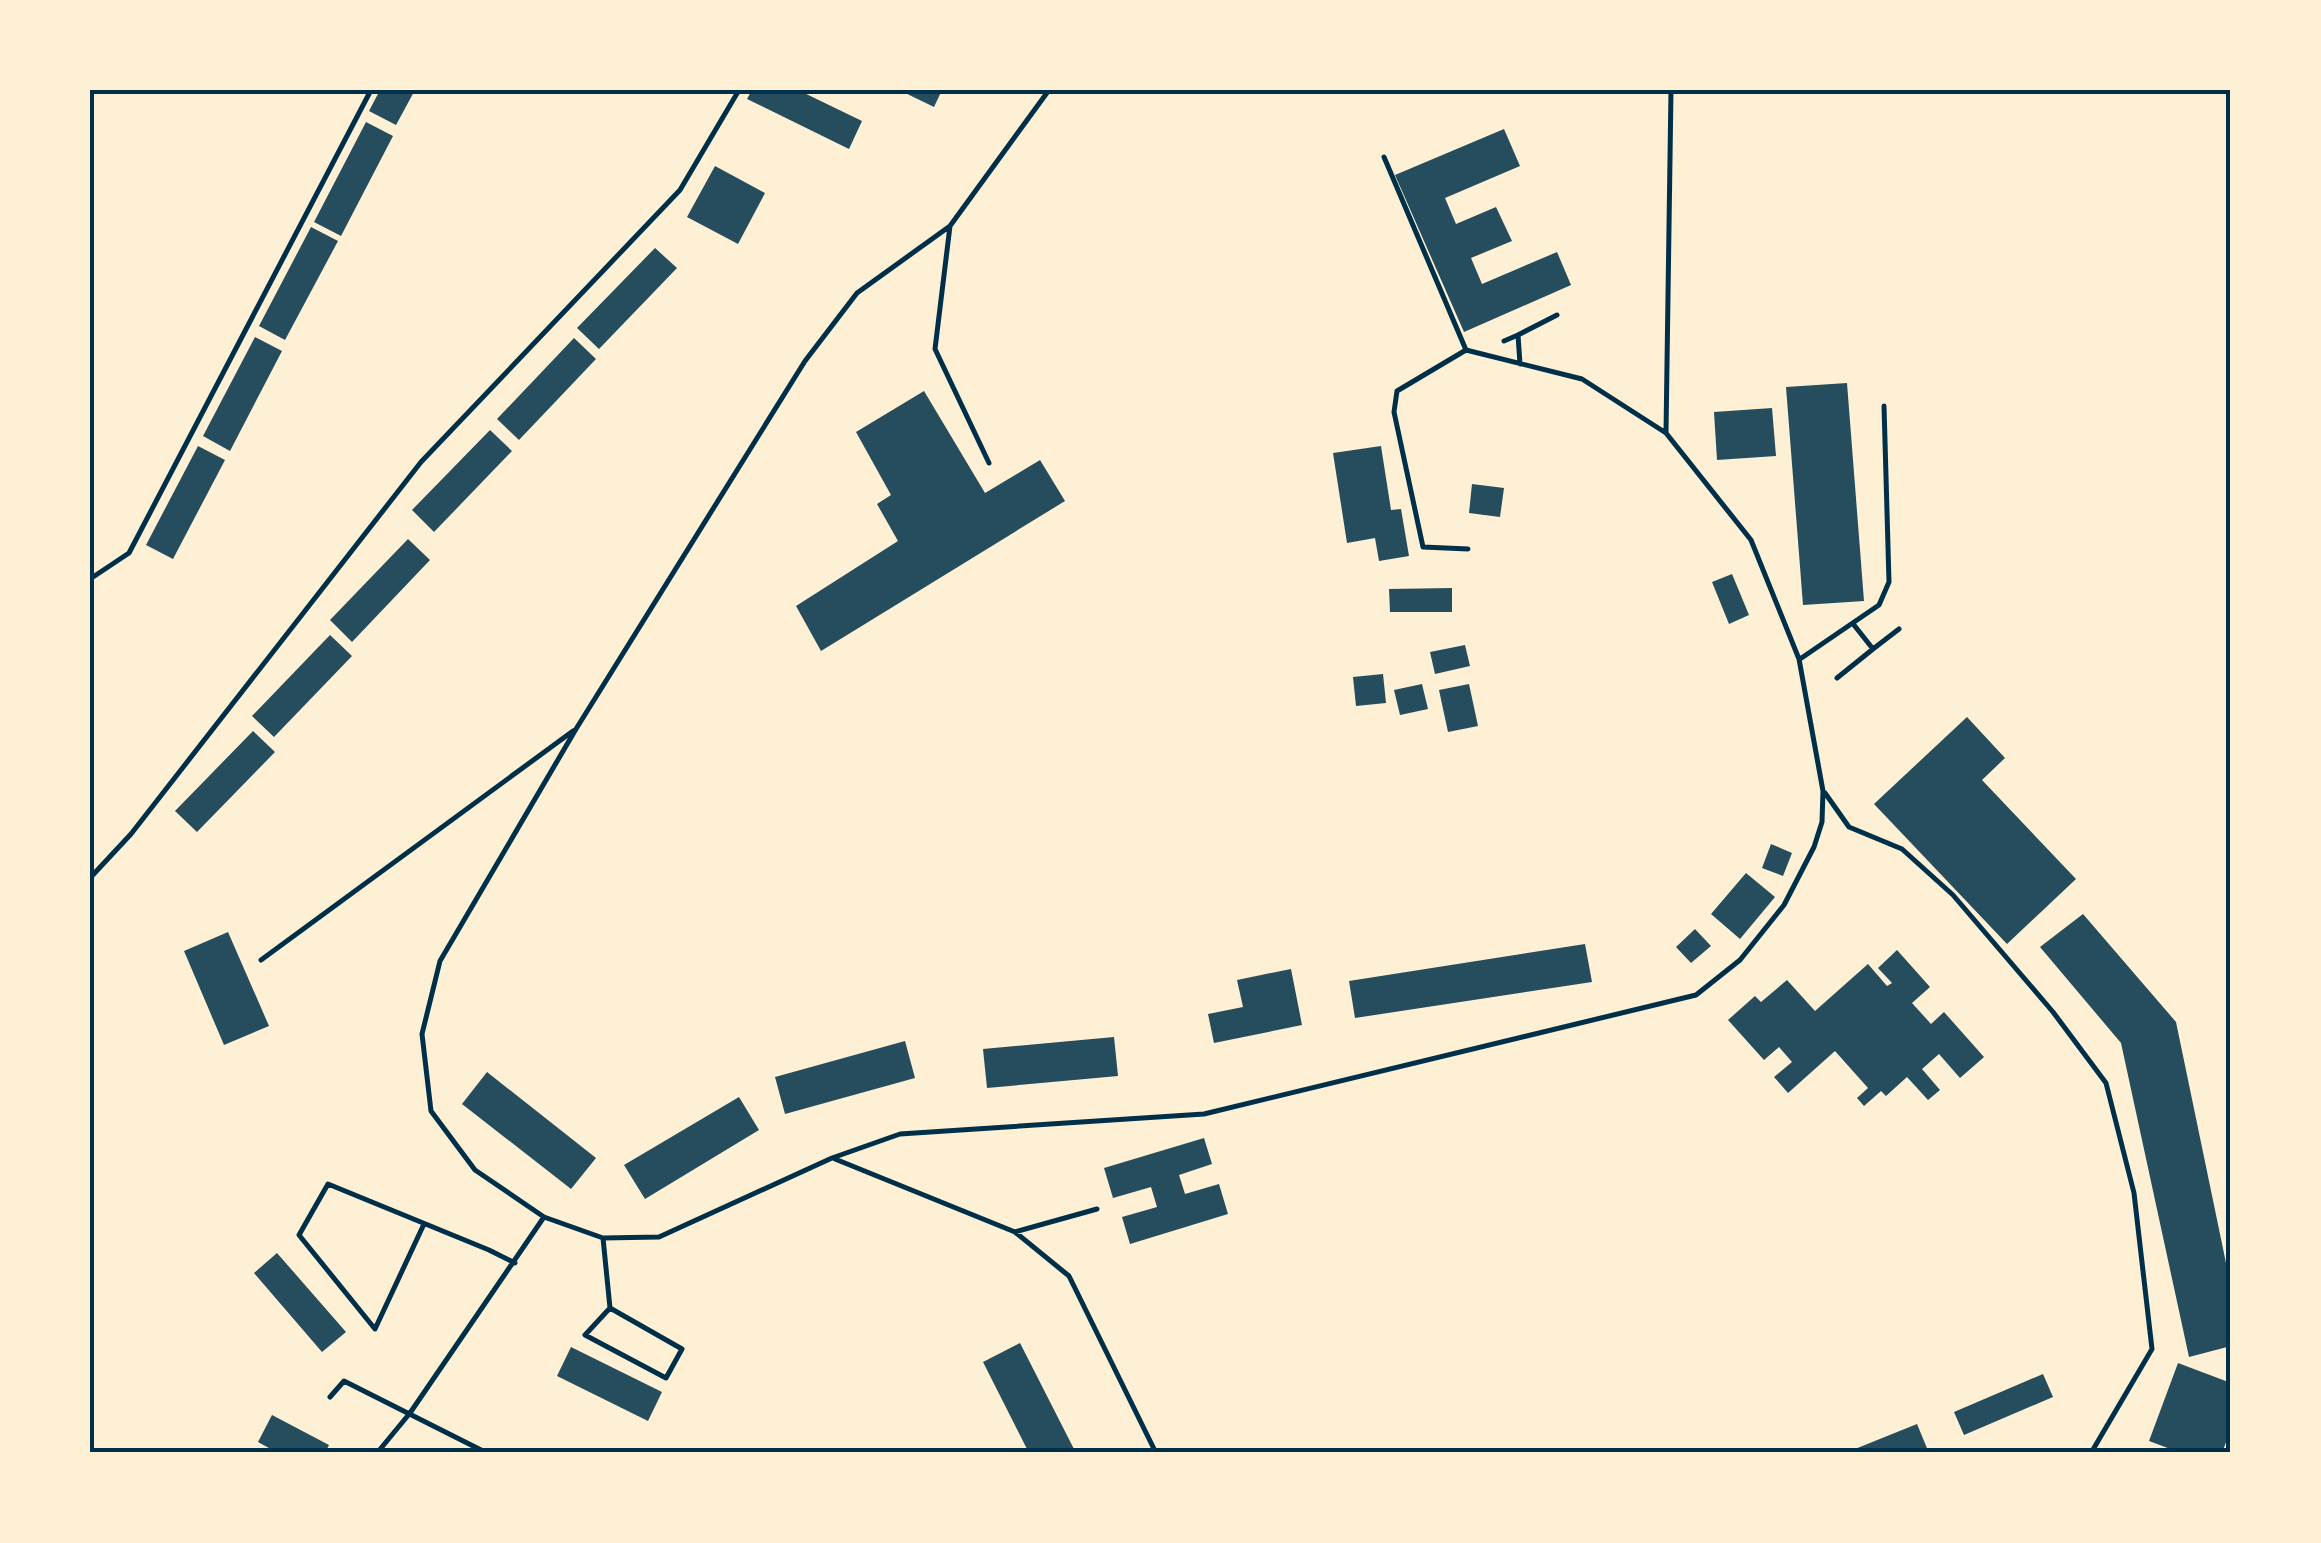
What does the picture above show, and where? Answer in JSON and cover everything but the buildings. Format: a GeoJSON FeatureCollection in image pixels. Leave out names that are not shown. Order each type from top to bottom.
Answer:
{"type":"FeatureCollection","features":[{"type":"Feature","properties":{"kind":"lane"},"geometry":{"type":"LineString","coordinates":[[90,579],[129,553],[371,90]]}},
{"type":"Feature","properties":{"kind":"lane"},"geometry":{"type":"LineString","coordinates":[[90,878],[131,834],[422,462],[680,190],[739,90]]}},
{"type":"Feature","properties":{"kind":"lane"},"geometry":{"type":"LineString","coordinates":[[1049,90],[950,226],[857,293],[805,361],[576,729],[440,961],[422,1034],[431,1111],[475,1170],[544,1217],[604,1238],[660,1237],[832,1158],[900,1134],[1204,1114],[1696,995],[1740,960],[1784,905],[1814,847],[1822,822],[1823,791],[1799,660],[1751,540],[1666,433],[1582,379],[1466,350],[1397,392],[1394,412],[1423,547],[1468,549]]}},
{"type":"Feature","properties":{"kind":"lane"},"geometry":{"type":"LineString","coordinates":[[1666,433],[1671,90]]}},
{"type":"Feature","properties":{"kind":"lane"},"geometry":{"type":"LineString","coordinates":[[1384,157],[1466,350]]}},
{"type":"Feature","properties":{"kind":"lane"},"geometry":{"type":"LineString","coordinates":[[950,226],[934,349],[989,463]]}},
{"type":"Feature","properties":{"kind":"lane"},"geometry":{"type":"LineString","coordinates":[[1504,342],[1557,314]]}},
{"type":"Feature","properties":{"kind":"lane"},"geometry":{"type":"LineString","coordinates":[[1518,336],[1520,364]]}},
{"type":"Feature","properties":{"kind":"lane"},"geometry":{"type":"LineString","coordinates":[[1799,660],[1879,604],[1889,582],[1884,406]]}},
{"type":"Feature","properties":{"kind":"lane"},"geometry":{"type":"LineString","coordinates":[[1854,624],[1873,649]]}},
{"type":"Feature","properties":{"kind":"lane"},"geometry":{"type":"LineString","coordinates":[[1837,678],[1898,629]]}},
{"type":"Feature","properties":{"kind":"lane"},"geometry":{"type":"LineString","coordinates":[[261,960],[576,729]]}},
{"type":"Feature","properties":{"kind":"lane"},"geometry":{"type":"LineString","coordinates":[[1823,791],[1850,828],[1902,850],[1954,895],[2053,1012],[2106,1083],[2134,1193],[2152,1350],[2091,1453]]}},
{"type":"Feature","properties":{"kind":"lane"},"geometry":{"type":"LineString","coordinates":[[832,1158],[1014,1232],[1069,1276],[1156,1453]]}},
{"type":"Feature","properties":{"kind":"lane"},"geometry":{"type":"LineString","coordinates":[[424,1224],[375,1329],[299,1234],[328,1184],[424,1224],[515,1263]]}},
{"type":"Feature","properties":{"kind":"lane"},"geometry":{"type":"LineString","coordinates":[[1014,1232],[1097,1209]]}},
{"type":"Feature","properties":{"kind":"lane"},"geometry":{"type":"LineString","coordinates":[[377,1453],[410,1413],[544,1217]]}},
{"type":"Feature","properties":{"kind":"lane"},"geometry":{"type":"LineString","coordinates":[[604,1238],[610,1308],[584,1335],[666,1378],[682,1349],[610,1308]]}},
{"type":"Feature","properties":{"kind":"lane"},"geometry":{"type":"LineString","coordinates":[[330,1397],[344,1381],[486,1453]]}}]}
